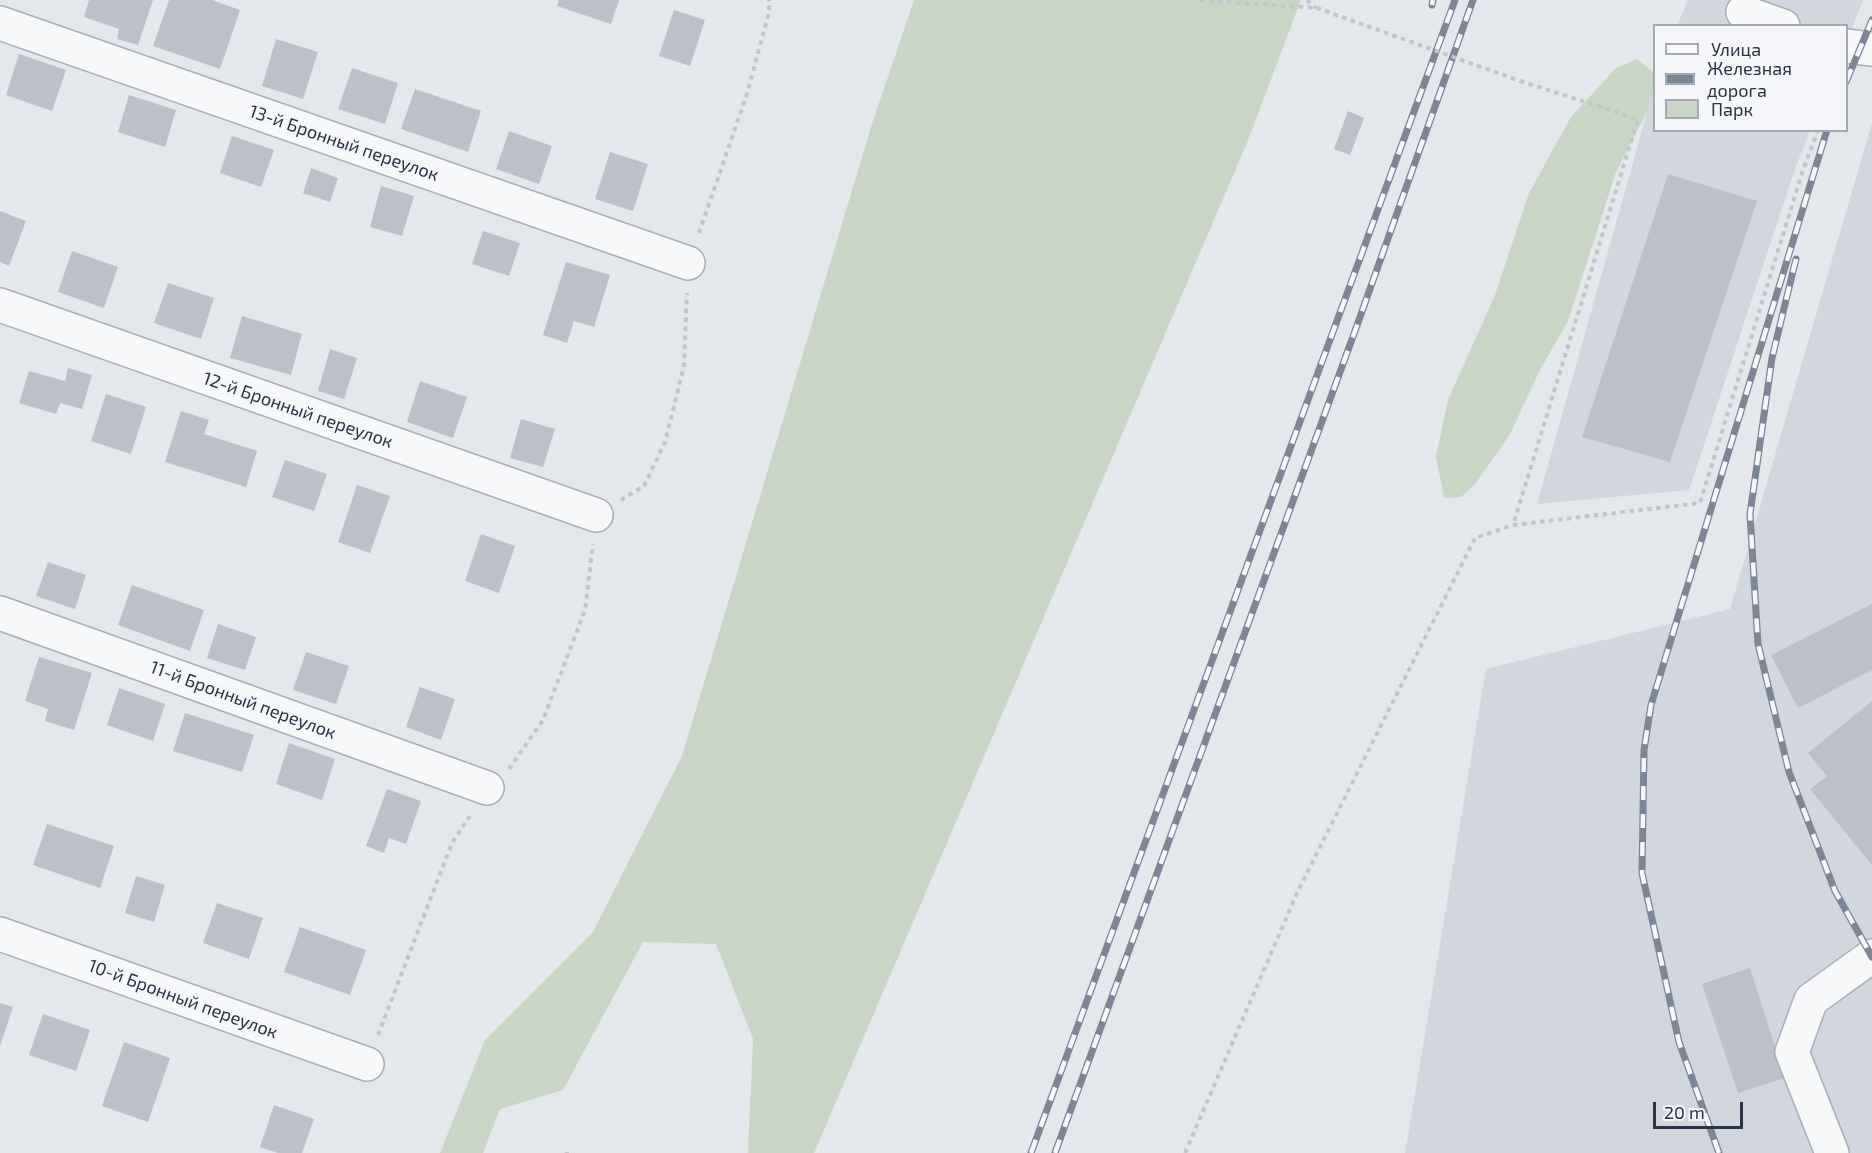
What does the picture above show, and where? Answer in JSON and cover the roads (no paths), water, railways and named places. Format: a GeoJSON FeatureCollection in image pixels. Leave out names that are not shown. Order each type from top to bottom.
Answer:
{"type":"FeatureCollection","features":[{"type":"Feature","properties":{"kind":"street"},"geometry":{"type":"LineString","coordinates":[[1743,12],[1777,24]]}},
{"type":"Feature","properties":{"kind":"street","name":"13-й Бронный переулок"},"geometry":{"type":"LineString","coordinates":[[0,23],[688,263]]}},
{"type":"Feature","properties":{"kind":"street"},"geometry":{"type":"LineString","coordinates":[[1848,46],[1872,49]]}},
{"type":"Feature","properties":{"kind":"street","name":"12-й Бронный переулок"},"geometry":{"type":"LineString","coordinates":[[0,305],[596,515]]}},
{"type":"Feature","properties":{"kind":"street","name":"11-й Бронный переулок"},"geometry":{"type":"LineString","coordinates":[[0,613],[487,788]]}},
{"type":"Feature","properties":{"kind":"street","name":"10-й Бронный переулок"},"geometry":{"type":"LineString","coordinates":[[0,934],[367,1064]]}},
{"type":"Feature","properties":{"kind":"street"},"geometry":{"type":"LineString","coordinates":[[1832,1153],[1792,1052],[1811,1000],[1872,956]]}},
{"type":"Feature","properties":{"kind":"railway"},"geometry":{"type":"LineString","coordinates":[[1432,5],[1433,0]]}},
{"type":"Feature","properties":{"kind":"railway"},"geometry":{"type":"LineString","coordinates":[[1031,1153],[1455,0]]}},
{"type":"Feature","properties":{"kind":"railway"},"geometry":{"type":"LineString","coordinates":[[1055,1153],[1355,331],[1473,0]]}},
{"type":"Feature","properties":{"kind":"railway"},"geometry":{"type":"LineString","coordinates":[[1848,77],[1872,20]]}},
{"type":"Feature","properties":{"kind":"railway"},"geometry":{"type":"LineString","coordinates":[[1719,1153],[1679,1042],[1642,873],[1644,750],[1651,705],[1826,132]]}},
{"type":"Feature","properties":{"kind":"railway"},"geometry":{"type":"LineString","coordinates":[[1796,259],[1772,358],[1750,514],[1758,644],[1789,772],[1835,891],[1872,957]]}}]}
